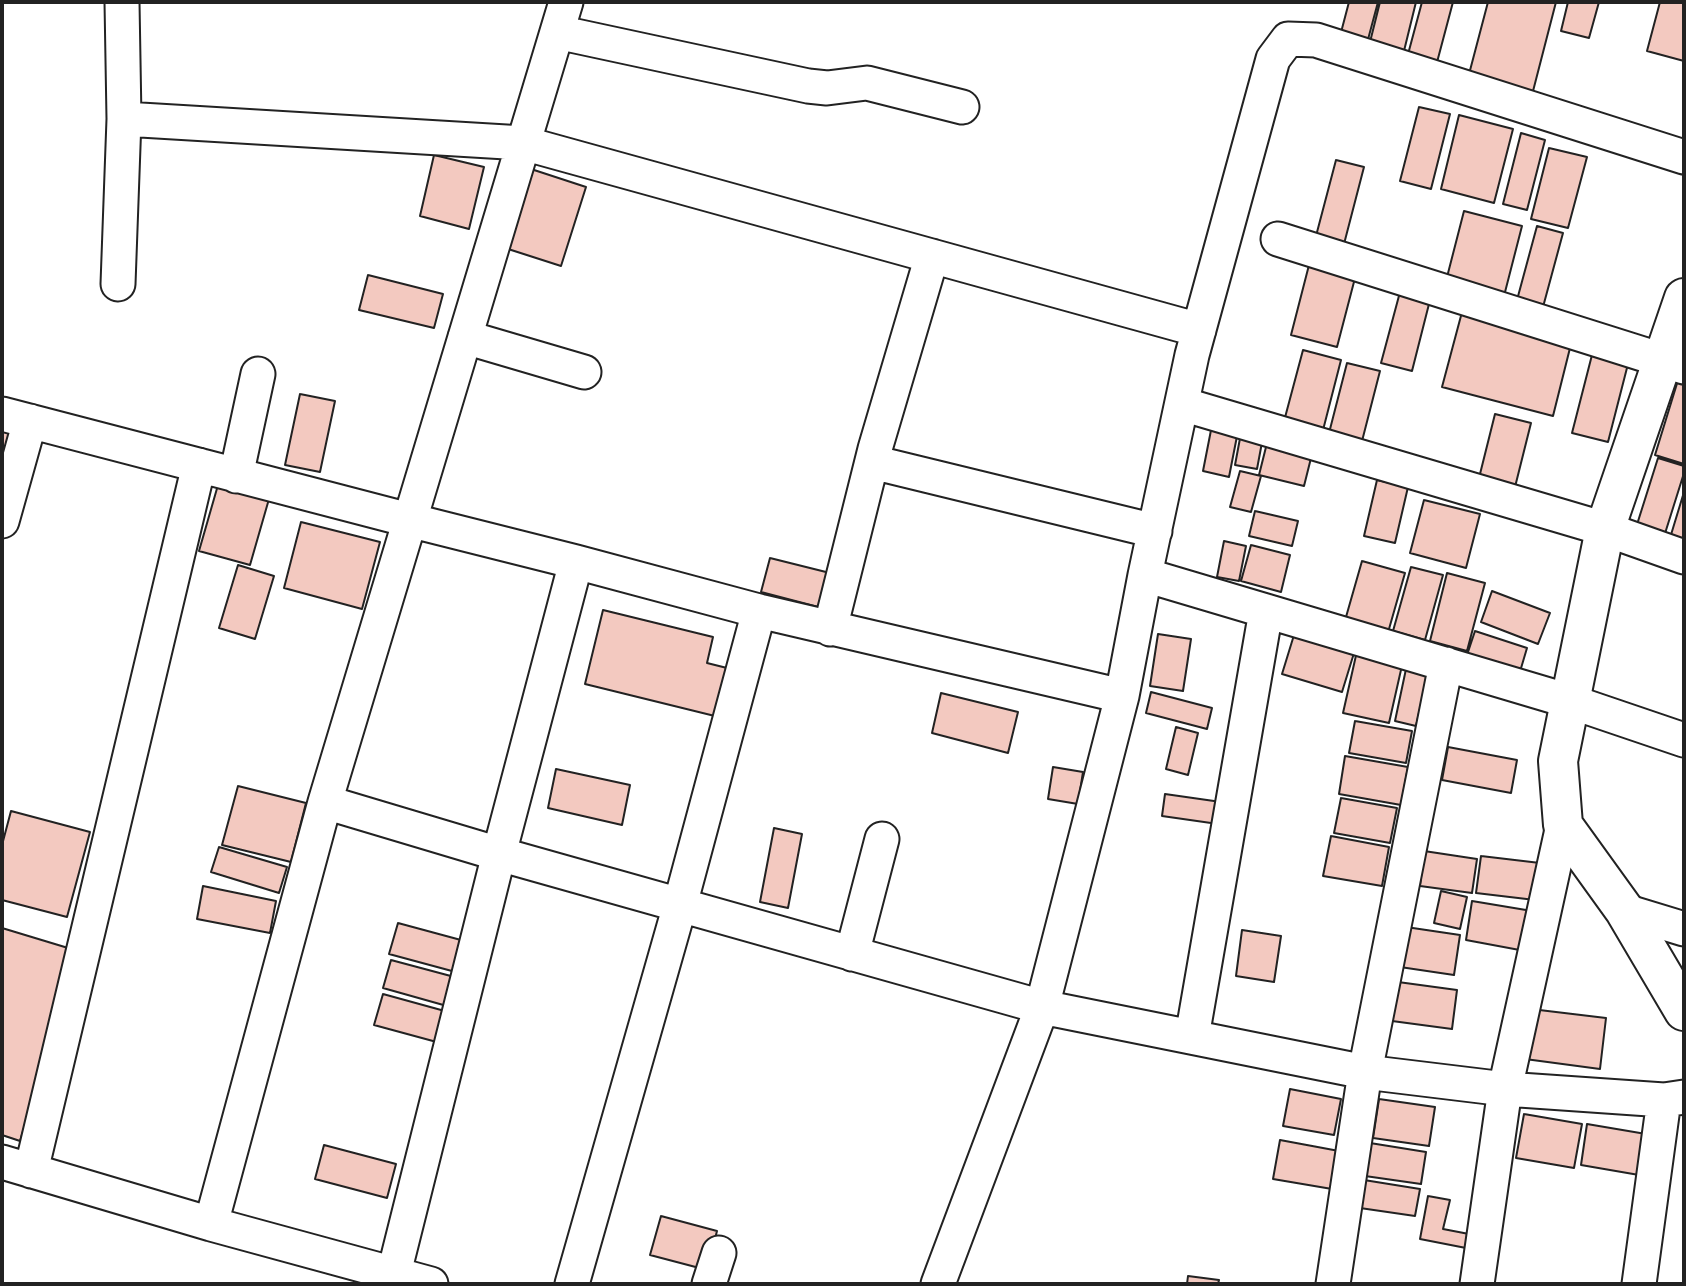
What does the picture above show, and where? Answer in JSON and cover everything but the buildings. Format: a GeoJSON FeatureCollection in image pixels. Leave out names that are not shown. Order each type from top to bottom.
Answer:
{"type":"FeatureCollection","features":[{"type":"Feature","properties":{"kind":"street"},"geometry":{"type":"LineString","coordinates":[[118,284],[124,119],[122,2]]}},
{"type":"Feature","properties":{"kind":"street"},"geometry":{"type":"LineString","coordinates":[[211,1224],[325,802],[562,17],[808,86],[827,88],[867,83],[962,107]]}},
{"type":"Feature","properties":{"kind":"street"},"geometry":{"type":"LineString","coordinates":[[938,1284],[1042,1007],[1122,696],[1154,531],[1199,330],[1273,59],[1288,39],[1316,40],[1684,157]]}},
{"type":"Feature","properties":{"kind":"street"},"geometry":{"type":"LineString","coordinates":[[124,119],[523,143],[1199,330]]}},
{"type":"Feature","properties":{"kind":"street"},"geometry":{"type":"LineString","coordinates":[[1278,239],[1674,364]]}},
{"type":"Feature","properties":{"kind":"street"},"geometry":{"type":"LineString","coordinates":[[830,629],[872,462],[932,256]]}},
{"type":"Feature","properties":{"kind":"street"},"geometry":{"type":"LineString","coordinates":[[1477,1284],[1505,1089],[1563,825],[1558,761],[1605,529],[1674,364],[1684,298]]}},
{"type":"Feature","properties":{"kind":"street"},"geometry":{"type":"LineString","coordinates":[[465,337],[584,372]]}},
{"type":"Feature","properties":{"kind":"street"},"geometry":{"type":"LineString","coordinates":[[236,476],[258,374]]}},
{"type":"Feature","properties":{"kind":"street"},"geometry":{"type":"LineString","coordinates":[[1182,404],[1605,529],[1684,557]]}},
{"type":"Feature","properties":{"kind":"street"},"geometry":{"type":"LineString","coordinates":[[2,521],[16,418],[830,629],[1122,696]]}},
{"type":"Feature","properties":{"kind":"street"},"geometry":{"type":"LineString","coordinates":[[872,462],[1154,531]]}},
{"type":"Feature","properties":{"kind":"street"},"geometry":{"type":"LineString","coordinates":[[199,465],[16,1166],[211,1224],[431,1284]]}},
{"type":"Feature","properties":{"kind":"street"},"geometry":{"type":"LineString","coordinates":[[394,1273],[499,854],[576,562]]}},
{"type":"Feature","properties":{"kind":"street"},"geometry":{"type":"LineString","coordinates":[[1145,575],[1569,701],[1684,740]]}},
{"type":"Feature","properties":{"kind":"street"},"geometry":{"type":"LineString","coordinates":[[572,1284],[680,905],[759,611]]}},
{"type":"Feature","properties":{"kind":"street"},"geometry":{"type":"LineString","coordinates":[[1192,1037],[1266,611]]}},
{"type":"Feature","properties":{"kind":"street"},"geometry":{"type":"LineString","coordinates":[[1333,1284],[1365,1072],[1446,664]]}},
{"type":"Feature","properties":{"kind":"street"},"geometry":{"type":"LineString","coordinates":[[325,802],[499,854],[1042,1007],[1365,1072],[1505,1089],[1674,1098],[1639,1284]]}},
{"type":"Feature","properties":{"kind":"street"},"geometry":{"type":"LineString","coordinates":[[1563,825],[1625,911],[1684,1011]]}},
{"type":"Feature","properties":{"kind":"street"},"geometry":{"type":"LineString","coordinates":[[852,954],[882,839]]}},
{"type":"Feature","properties":{"kind":"street"},"geometry":{"type":"LineString","coordinates":[[1625,911],[1684,929]]}},
{"type":"Feature","properties":{"kind":"street"},"geometry":{"type":"LineString","coordinates":[[709,1284],[719,1252]]}}]}
